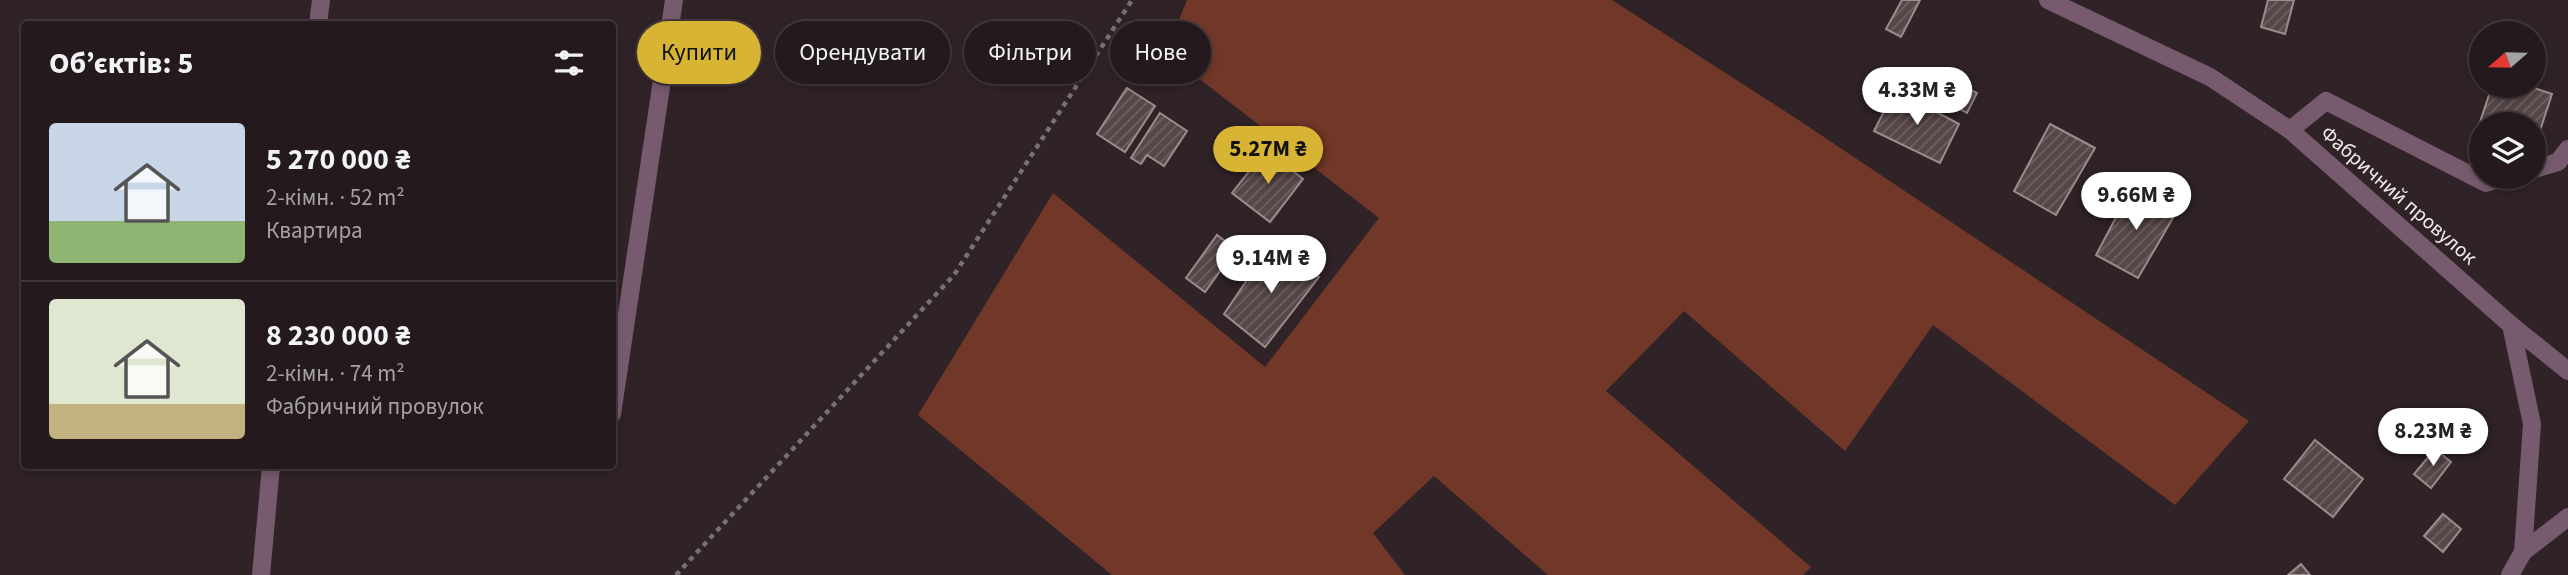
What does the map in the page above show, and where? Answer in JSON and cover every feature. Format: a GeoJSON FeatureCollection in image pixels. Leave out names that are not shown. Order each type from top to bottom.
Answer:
{"type":"FeatureCollection","features":[{"type":"Feature","properties":{"kind":"street"},"geometry":{"type":"LineString","coordinates":[[318,21],[321,0]]}},
{"type":"Feature","properties":{"kind":"street"},"geometry":{"type":"LineString","coordinates":[[616,387],[674,0]]}},
{"type":"Feature","properties":{"kind":"street","name":"Фабричний провулок"},"geometry":{"type":"LineString","coordinates":[[2048,0],[2210,77],[2290,130],[2511,325],[2568,371]]}},
{"type":"Feature","properties":{"kind":"street"},"geometry":{"type":"LineString","coordinates":[[2290,130],[2326,101],[2469,174]]}},
{"type":"Feature","properties":{"kind":"street"},"geometry":{"type":"LineString","coordinates":[[2546,166],[2558,162],[2568,149]]}},
{"type":"Feature","properties":{"kind":"street"},"geometry":{"type":"LineString","coordinates":[[2511,325],[2532,424],[2523,552]]}},
{"type":"Feature","properties":{"kind":"street"},"geometry":{"type":"LineString","coordinates":[[261,575],[271,469]]}},
{"type":"Feature","properties":{"kind":"street"},"geometry":{"type":"LineString","coordinates":[[2510,575],[2523,552],[2568,517]]}},
{"type":"Feature","properties":{"kind":"path"},"geometry":{"type":"LineString","coordinates":[[676,575],[954,275],[1132,0]]}},
{"type":"Feature","properties":{"kind":"shaded area"},"geometry":{"type":"Polygon","coordinates":[[[1187,0],[1612,0],[1797,119],[2249,421],[2175,505],[1933,325],[1845,451],[1684,311],[1606,391],[1811,567],[1803,575],[1548,575],[1434,476],[1373,533],[1405,575],[1112,575],[918,415],[1053,193],[1265,367],[1379,218],[1206,84],[1211,84],[1211,21],[1179,21],[1187,0]]]}},
{"type":"Feature","properties":{"kind":"building"},"geometry":{"type":"Polygon","coordinates":[[[1902,0],[1920,0],[1901,37],[1886,29],[1902,0]]]}},
{"type":"Feature","properties":{"kind":"building"},"geometry":{"type":"Polygon","coordinates":[[[2268,0],[2294,0],[2285,34],[2261,27],[2268,0]]]}},
{"type":"Feature","properties":{"kind":"building"},"geometry":{"type":"Polygon","coordinates":[[[1951,81],[1977,93],[1967,113],[1942,100],[1951,81]]]}},
{"type":"Feature","properties":{"kind":"building"},"geometry":{"type":"Polygon","coordinates":[[[1127,88],[1155,106],[1125,152],[1097,134],[1127,88]]]}},
{"type":"Feature","properties":{"kind":"building"},"geometry":{"type":"Polygon","coordinates":[[[1895,90],[1959,124],[1940,163],[1874,131],[1895,90]]]}},
{"type":"Feature","properties":{"kind":"building"},"geometry":{"type":"Polygon","coordinates":[[[2546,92],[2552,94],[2546,112],[2483,112],[2488,98],[2546,98],[2546,92]]]}},
{"type":"Feature","properties":{"kind":"building"},"geometry":{"type":"Polygon","coordinates":[[[1160,113],[1187,131],[1164,166],[1147,155],[1141,164],[1131,158],[1160,113]]]}},
{"type":"Feature","properties":{"kind":"building"},"geometry":{"type":"Polygon","coordinates":[[[2050,124],[2095,148],[2056,215],[2014,191],[2050,124]]]}},
{"type":"Feature","properties":{"kind":"building"},"geometry":{"type":"Polygon","coordinates":[[[1266,150],[1303,179],[1270,222],[1232,193],[1266,150]]]}},
{"type":"Feature","properties":{"kind":"building"},"geometry":{"type":"Polygon","coordinates":[[[2132,187],[2177,211],[2138,278],[2096,255],[2132,187]]]}},
{"type":"Feature","properties":{"kind":"building"},"geometry":{"type":"Polygon","coordinates":[[[1217,235],[1236,249],[1205,292],[1186,278],[1217,235]]]}},
{"type":"Feature","properties":{"kind":"building"},"geometry":{"type":"Polygon","coordinates":[[[1272,243],[1319,277],[1265,347],[1224,314],[1272,243]]]}},
{"type":"Feature","properties":{"kind":"building"},"geometry":{"type":"Polygon","coordinates":[[[2315,440],[2363,479],[2333,517],[2284,479],[2315,440]]]}},
{"type":"Feature","properties":{"kind":"building"},"geometry":{"type":"Polygon","coordinates":[[[2435,449],[2451,462],[2431,488],[2414,474],[2435,449]]]}},
{"type":"Feature","properties":{"kind":"building"},"geometry":{"type":"Polygon","coordinates":[[[2443,514],[2461,529],[2443,552],[2424,536],[2443,514]]]}},
{"type":"Feature","properties":{"kind":"building"},"geometry":{"type":"Polygon","coordinates":[[[2301,564],[2310,575],[2288,575],[2301,564]]]}}]}
